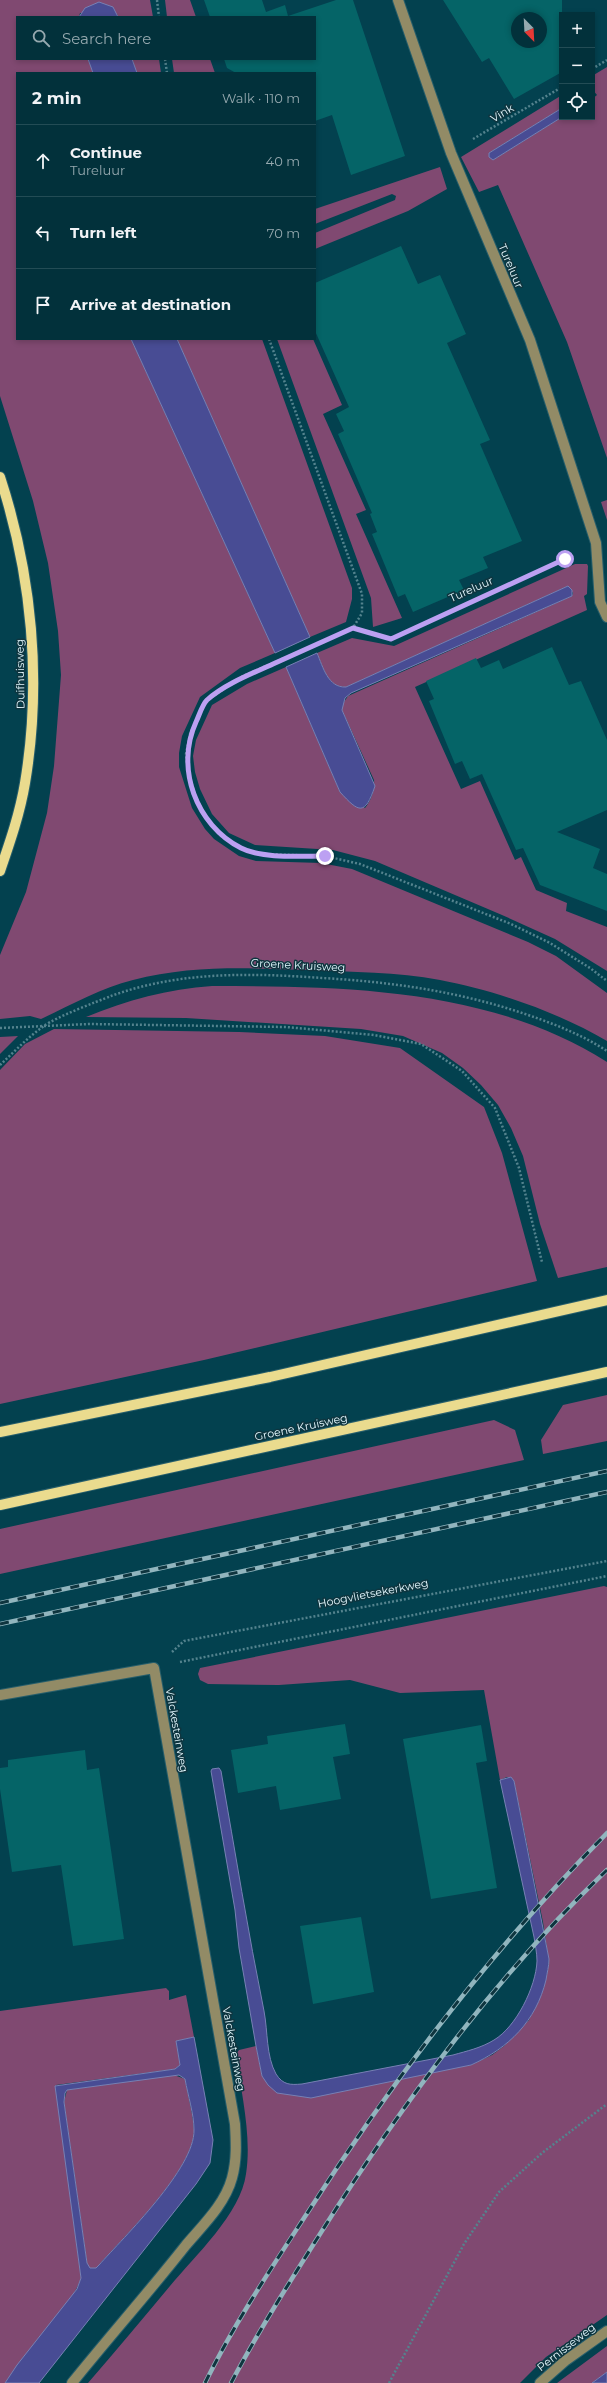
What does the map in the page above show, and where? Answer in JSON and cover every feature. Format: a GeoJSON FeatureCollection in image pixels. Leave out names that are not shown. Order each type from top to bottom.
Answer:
{"type":"FeatureCollection","features":[{"type":"Feature","properties":{"kind":"main road","name":"Duifhuisweg"},"geometry":{"type":"LineString","coordinates":[[0,477],[22,563],[32,625],[33,724],[25,784],[15,828],[0,871]]}},
{"type":"Feature","properties":{"kind":"main road"},"geometry":{"type":"LineString","coordinates":[[0,1432],[270,1377],[607,1300]]}},
{"type":"Feature","properties":{"kind":"main road","name":"Groene Kruisweg"},"geometry":{"type":"LineString","coordinates":[[0,1505],[607,1372]]}},
{"type":"Feature","properties":{"kind":"street","name":"Tureluur"},"geometry":{"type":"LineString","coordinates":[[398,0],[451,153],[530,340],[596,543],[600,602],[607,617]]}},
{"type":"Feature","properties":{"kind":"street"},"geometry":{"type":"LineString","coordinates":[[0,1695],[154,1668]]}},
{"type":"Feature","properties":{"kind":"street","name":"Valckesteinweg"},"geometry":{"type":"LineString","coordinates":[[72,2383],[215,2209],[232,2178],[235,2159],[235,2124],[154,1668]]}},
{"type":"Feature","properties":{"kind":"street","name":"Pernisseweg"},"geometry":{"type":"LineString","coordinates":[[540,2383],[565,2361],[607,2330]]}},
{"type":"Feature","properties":{"kind":"path"},"geometry":{"type":"LineString","coordinates":[[157,0],[159,16]]}},
{"type":"Feature","properties":{"kind":"path"},"geometry":{"type":"LineString","coordinates":[[165,60],[166,72]]}},
{"type":"Feature","properties":{"kind":"path"},"geometry":{"type":"LineString","coordinates":[[595,67],[607,60]]}},
{"type":"Feature","properties":{"kind":"path","name":"Vink"},"geometry":{"type":"LineString","coordinates":[[451,153],[559,88]]}},
{"type":"Feature","properties":{"kind":"path"},"geometry":{"type":"LineString","coordinates":[[269,340],[362,594],[362,613],[353,628],[243,676],[206,701],[190,734],[186,754],[188,771],[195,795],[206,820],[221,836],[242,849],[259,854],[325,856],[360,864],[511,924],[550,943],[590,968],[607,981]]}},
{"type":"Feature","properties":{"kind":"path","name":"Tureluur"},"geometry":{"type":"LineString","coordinates":[[353,628],[391,639],[565,559],[596,543]]}},
{"type":"Feature","properties":{"kind":"path","name":"Groene Kruisweg"},"geometry":{"type":"LineString","coordinates":[[0,1064],[45,1026],[112,996],[171,980],[220,974],[302,976],[385,982],[478,998],[555,1025],[607,1051]]}},
{"type":"Feature","properties":{"kind":"path"},"geometry":{"type":"LineString","coordinates":[[0,1028],[45,1026],[286,1027],[374,1035],[421,1044],[462,1071],[495,1108],[519,1168],[542,1262]]}},
{"type":"Feature","properties":{"kind":"path","name":"Hoogvlietsekerkweg"},"geometry":{"type":"LineString","coordinates":[[154,1668],[184,1641],[607,1561]]}},
{"type":"Feature","properties":{"kind":"path"},"geometry":{"type":"LineString","coordinates":[[154,1668],[218,1653],[607,1576]]}},
{"type":"Feature","properties":{"kind":"path"},"geometry":{"type":"LineString","coordinates":[[389,2383],[464,2244],[499,2192],[542,2153],[607,2104]]}},
{"type":"Feature","properties":{"kind":"shaded area"},"geometry":{"type":"Polygon","coordinates":[[[0,0],[150,0],[153,16],[118,16],[117,14],[80,13],[79,16],[16,16],[16,60],[88,60],[93,72],[16,72],[16,340],[131,340],[275,653],[240,668],[200,697],[182,736],[179,753],[179,767],[192,808],[205,829],[214,839],[239,856],[256,861],[321,863],[352,869],[528,942],[556,956],[607,993],[607,1041],[548,1012],[504,996],[461,984],[407,975],[307,970],[220,969],[155,975],[121,983],[86,997],[41,1019],[30,1016],[0,1019],[0,955],[26,892],[47,813],[54,766],[61,675],[58,631],[48,563],[33,501],[0,396],[0,0]]]}},
{"type":"Feature","properties":{"kind":"shaded area"},"geometry":{"type":"Polygon","coordinates":[[[165,0],[190,0],[196,16],[167,16],[165,0]]]}},
{"type":"Feature","properties":{"kind":"shaded area"},"geometry":{"type":"Polygon","coordinates":[[[99,2],[113,7],[118,16],[80,16],[85,8],[99,2]]]}},
{"type":"Feature","properties":{"kind":"shaded area"},"geometry":{"type":"Polygon","coordinates":[[[88,60],[132,60],[137,72],[93,72],[88,60]]]}},
{"type":"Feature","properties":{"kind":"shaded area"},"geometry":{"type":"Polygon","coordinates":[[[132,60],[159,60],[161,72],[137,72],[132,60]]]}},
{"type":"Feature","properties":{"kind":"shaded area"},"geometry":{"type":"Polygon","coordinates":[[[172,60],[210,60],[215,72],[174,72],[172,60]]]}},
{"type":"Feature","properties":{"kind":"shaded area"},"geometry":{"type":"Polygon","coordinates":[[[607,67],[607,458],[567,342],[498,185],[479,192],[461,157],[559,97],[559,110],[489,153],[493,160],[559,119],[595,120],[595,97],[597,95],[595,93],[595,74],[607,67]]]}},
{"type":"Feature","properties":{"kind":"shaded area"},"geometry":{"type":"Polygon","coordinates":[[[559,110],[559,119],[493,160],[489,157],[489,153],[559,110]]]}},
{"type":"Feature","properties":{"kind":"shaded area"},"geometry":{"type":"Polygon","coordinates":[[[440,167],[447,189],[408,211],[316,249],[316,233],[395,200],[396,196],[392,194],[316,224],[316,209],[440,167]]]}},
{"type":"Feature","properties":{"kind":"shaded area"},"geometry":{"type":"Polygon","coordinates":[[[131,340],[177,340],[310,637],[275,653],[131,340]]]}},
{"type":"Feature","properties":{"kind":"shaded area"},"geometry":{"type":"Polygon","coordinates":[[[177,340],[262,340],[352,588],[352,599],[346,622],[310,637],[177,340]]]}},
{"type":"Feature","properties":{"kind":"shaded area"},"geometry":{"type":"Polygon","coordinates":[[[277,340],[313,340],[342,405],[323,414],[366,510],[356,514],[402,618],[373,627],[371,598],[277,340]]]}},
{"type":"Feature","properties":{"kind":"shaded area"},"geometry":{"type":"Polygon","coordinates":[[[607,500],[607,520],[601,502],[607,500]]]}},
{"type":"Feature","properties":{"kind":"shaded area"},"geometry":{"type":"Polygon","coordinates":[[[575,564],[587,564],[588,566],[587,594],[584,596],[587,610],[415,687],[461,789],[480,781],[515,860],[521,857],[536,890],[567,903],[566,911],[607,927],[607,971],[555,939],[375,861],[333,850],[255,845],[229,833],[212,814],[200,789],[195,772],[193,756],[196,740],[212,705],[247,684],[286,667],[340,792],[365,808],[372,795],[374,780],[342,710],[342,705],[348,696],[572,596],[573,593],[568,586],[346,687],[335,684],[330,680],[317,653],[352,638],[394,646],[575,564]]]}},
{"type":"Feature","properties":{"kind":"shaded area"},"geometry":{"type":"Polygon","coordinates":[[[568,586],[572,590],[572,596],[351,693],[345,698],[342,710],[375,786],[368,803],[365,807],[361,808],[352,804],[340,792],[286,667],[317,653],[330,680],[335,684],[346,687],[568,586]]]}},
{"type":"Feature","properties":{"kind":"shaded area"},"geometry":{"type":"Polygon","coordinates":[[[196,987],[314,987],[416,996],[466,1005],[515,1019],[562,1037],[607,1062],[607,1267],[558,1278],[540,1224],[523,1156],[511,1128],[498,1105],[481,1085],[463,1068],[442,1053],[403,1036],[361,1029],[186,1018],[86,1017],[117,1005],[148,996],[196,987]]]}},
{"type":"Feature","properties":{"kind":"shaded area"},"geometry":{"type":"Polygon","coordinates":[[[54,1029],[239,1032],[325,1036],[400,1048],[484,1107],[502,1153],[537,1281],[204,1360],[0,1404],[0,1070],[25,1044],[54,1029]]]}},
{"type":"Feature","properties":{"kind":"shaded area"},"geometry":{"type":"Polygon","coordinates":[[[18,1036],[0,1054],[0,1037],[18,1036]]]}},
{"type":"Feature","properties":{"kind":"shaded area"},"geometry":{"type":"Polygon","coordinates":[[[607,1395],[607,1441],[543,1454],[541,1440],[563,1405],[607,1395]]]}},
{"type":"Feature","properties":{"kind":"shaded area"},"geometry":{"type":"Polygon","coordinates":[[[494,1420],[515,1430],[524,1460],[0,1574],[0,1529],[494,1420]]]}},
{"type":"Feature","properties":{"kind":"shaded area"},"geometry":{"type":"Polygon","coordinates":[[[604,1586],[607,1587],[607,2315],[546,2357],[520,2383],[88,2383],[204,2248],[236,2204],[246,2174],[248,2144],[236,2054],[239,2050],[256,2046],[262,2076],[277,2093],[471,2065],[492,2055],[504,2046],[529,2020],[547,1974],[549,1962],[543,1922],[514,1781],[507,1777],[500,1780],[484,1690],[400,1693],[350,1680],[279,1685],[208,1684],[200,1680],[198,1674],[200,1668],[604,1586]]]}},
{"type":"Feature","properties":{"kind":"shaded area"},"geometry":{"type":"Polygon","coordinates":[[[219,1768],[221,1771],[264,2011],[270,2060],[276,2074],[281,2080],[287,2084],[302,2084],[453,2055],[489,2043],[510,2026],[529,1994],[536,1971],[537,1961],[534,1937],[500,1780],[511,1777],[514,1781],[549,1959],[546,1980],[541,1995],[528,2020],[519,2032],[497,2050],[471,2065],[311,2098],[277,2093],[268,2085],[262,2076],[256,2046],[239,1948],[235,1910],[211,1771],[212,1769],[219,1768]]]}},
{"type":"Feature","properties":{"kind":"shaded area"},"geometry":{"type":"Polygon","coordinates":[[[166,1988],[169,1991],[169,2000],[186,1995],[194,2037],[176,2041],[180,2065],[175,2069],[56,2085],[81,2278],[76,2290],[58,2317],[5,2383],[0,2383],[0,2011],[166,1988]]]}},
{"type":"Feature","properties":{"kind":"shaded area"},"geometry":{"type":"Polygon","coordinates":[[[194,2037],[213,2140],[210,2163],[196,2184],[39,2383],[5,2383],[17,2365],[77,2289],[81,2278],[55,2086],[175,2069],[180,2065],[176,2041],[194,2037]],[[179,2075],[67,2090],[65,2093],[64,2102],[87,2263],[90,2268],[96,2268],[140,2220],[171,2182],[183,2163],[191,2146],[194,2130],[192,2111],[185,2079],[179,2075]]]}},
{"type":"Feature","properties":{"kind":"shaded area"},"geometry":{"type":"Polygon","coordinates":[[[174,2075],[185,2079],[192,2111],[194,2130],[191,2146],[183,2163],[171,2182],[156,2201],[96,2268],[89,2268],[87,2263],[64,2102],[67,2090],[174,2075]]]}},
{"type":"Feature","properties":{"kind":"shaded area"},"geometry":{"type":"Polygon","coordinates":[[[607,2346],[607,2372],[592,2383],[557,2383],[607,2346]]]}},
{"type":"Feature","properties":{"kind":"shaded area"},"geometry":{"type":"Polygon","coordinates":[[[607,2372],[607,2383],[592,2383],[607,2372]]]}},
{"type":"Feature","properties":{"kind":"building"},"geometry":{"type":"Polygon","coordinates":[[[204,0],[262,0],[266,12],[285,5],[288,16],[210,16],[204,0]]]}},
{"type":"Feature","properties":{"kind":"building"},"geometry":{"type":"Polygon","coordinates":[[[336,0],[353,0],[405,156],[351,175],[332,115],[316,121],[316,72],[234,72],[227,68],[224,60],[316,60],[316,16],[288,16],[336,0]]]}},
{"type":"Feature","properties":{"kind":"building"},"geometry":{"type":"Polygon","coordinates":[[[443,0],[562,0],[562,12],[559,12],[559,74],[514,99],[489,58],[482,62],[443,0]]]}},
{"type":"Feature","properties":{"kind":"building"},"geometry":{"type":"Polygon","coordinates":[[[401,246],[418,284],[440,275],[466,334],[447,343],[490,440],[480,444],[522,541],[483,557],[488,568],[459,580],[464,590],[413,612],[405,594],[398,597],[372,534],[377,532],[370,514],[372,513],[338,434],[344,431],[336,414],[349,407],[316,333],[316,283],[401,246]]]}},
{"type":"Feature","properties":{"kind":"building"},"geometry":{"type":"Polygon","coordinates":[[[552,647],[569,685],[581,681],[607,740],[607,810],[557,832],[600,849],[593,868],[607,874],[607,911],[540,885],[523,848],[516,850],[482,774],[470,779],[462,761],[455,764],[429,701],[434,699],[426,681],[476,658],[481,668],[499,660],[503,669],[552,647]]]}},
{"type":"Feature","properties":{"kind":"building"},"geometry":{"type":"Polygon","coordinates":[[[345,1724],[350,1754],[333,1757],[341,1799],[280,1810],[276,1786],[238,1793],[231,1750],[268,1744],[267,1736],[345,1724]]]}},
{"type":"Feature","properties":{"kind":"building"},"geometry":{"type":"Polygon","coordinates":[[[481,1725],[487,1761],[476,1763],[497,1888],[431,1899],[403,1739],[481,1725]]]}},
{"type":"Feature","properties":{"kind":"building"},"geometry":{"type":"Polygon","coordinates":[[[85,1750],[87,1770],[99,1768],[124,1939],[73,1946],[61,1865],[12,1872],[0,1789],[0,1768],[8,1767],[8,1760],[85,1750]]]}},
{"type":"Feature","properties":{"kind":"building"},"geometry":{"type":"Polygon","coordinates":[[[361,1917],[374,1992],[313,2004],[300,1926],[361,1917]]]}},
{"type":"Feature","properties":{"kind":"railway"},"geometry":{"type":"LineString","coordinates":[[0,1603],[607,1471]]}},
{"type":"Feature","properties":{"kind":"railway"},"geometry":{"type":"LineString","coordinates":[[0,1624],[607,1492]]}},
{"type":"Feature","properties":{"kind":"railway"},"geometry":{"type":"LineString","coordinates":[[205,2383],[240,2318],[339,2164],[374,2114],[446,2016],[484,1969],[524,1922],[607,1833]]}},
{"type":"Feature","properties":{"kind":"railway"},"geometry":{"type":"LineString","coordinates":[[231,2383],[285,2289],[351,2185],[417,2090],[452,2043],[526,1954],[607,1870]]}},
{"type":"Feature","properties":{"kind":"route"},"geometry":{"type":"LineString","coordinates":[[325,856],[259,854],[242,849],[221,836],[206,820],[195,795],[188,771],[186,754],[190,734],[206,701],[243,676],[353,628],[391,639],[565,559]]}}]}
